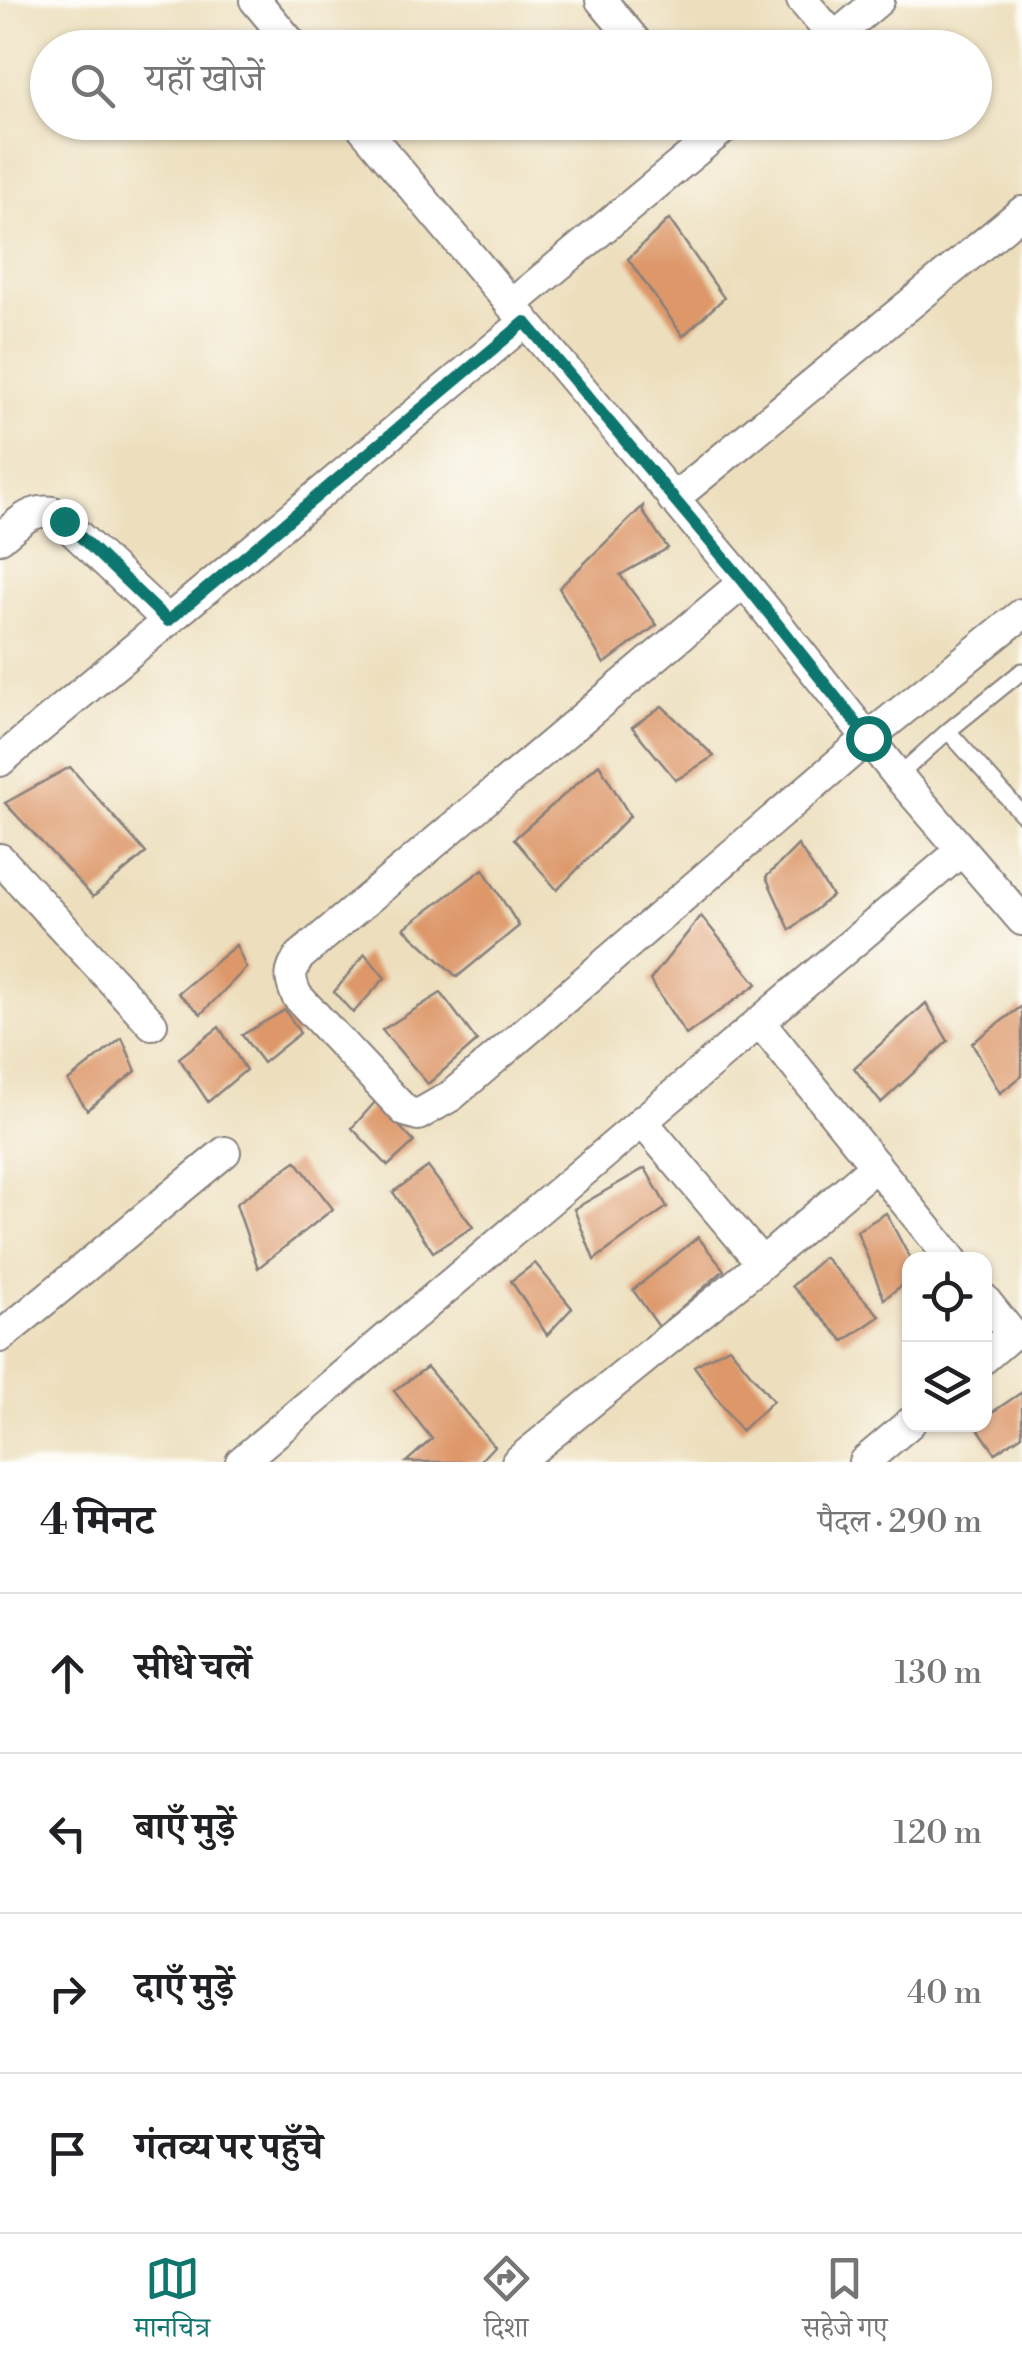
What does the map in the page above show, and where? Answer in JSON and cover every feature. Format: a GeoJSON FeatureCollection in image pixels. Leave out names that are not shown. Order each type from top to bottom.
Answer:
{"type":"FeatureCollection","features":[{"type":"Feature","properties":{"kind":"street"},"geometry":{"type":"LineString","coordinates":[[255,0],[280,30]]}},
{"type":"Feature","properties":{"kind":"street"},"geometry":{"type":"LineString","coordinates":[[601,0],[626,30]]}},
{"type":"Feature","properties":{"kind":"street"},"geometry":{"type":"LineString","coordinates":[[802,0],[821,30]]}},
{"type":"Feature","properties":{"kind":"street"},"geometry":{"type":"LineString","coordinates":[[843,30],[879,0]]}},
{"type":"Feature","properties":{"kind":"street"},"geometry":{"type":"LineString","coordinates":[[373,140],[744,582],[898,776],[1022,920]]}},
{"type":"Feature","properties":{"kind":"street"},"geometry":{"type":"LineString","coordinates":[[0,762],[168,621],[518,313],[703,140]]}},
{"type":"Feature","properties":{"kind":"street"},"geometry":{"type":"LineString","coordinates":[[674,498],[1022,212]]}},
{"type":"Feature","properties":{"kind":"street"},"geometry":{"type":"LineString","coordinates":[[0,538],[37,511],[53,512],[168,621]]}},
{"type":"Feature","properties":{"kind":"street"},"geometry":{"type":"LineString","coordinates":[[744,582],[300,956],[290,975],[297,996],[405,1111],[418,1115],[435,1108],[868,738],[1022,614]]}},
{"type":"Feature","properties":{"kind":"street"},"geometry":{"type":"LineString","coordinates":[[241,1462],[962,850]]}},
{"type":"Feature","properties":{"kind":"street"},"geometry":{"type":"LineString","coordinates":[[0,859],[152,1024]]}},
{"type":"Feature","properties":{"kind":"street"},"geometry":{"type":"LineString","coordinates":[[760,1022],[946,1252]]}},
{"type":"Feature","properties":{"kind":"street"},"geometry":{"type":"LineString","coordinates":[[642,1121],[756,1256],[755,1269]]}},
{"type":"Feature","properties":{"kind":"street"},"geometry":{"type":"LineString","coordinates":[[0,1336],[225,1152]]}},
{"type":"Feature","properties":{"kind":"street"},"geometry":{"type":"LineString","coordinates":[[518,1462],[876,1165]]}},
{"type":"Feature","properties":{"kind":"street"},"geometry":{"type":"LineString","coordinates":[[992,1307],[1017,1330],[992,1351]]}},
{"type":"Feature","properties":{"kind":"street"},"geometry":{"type":"LineString","coordinates":[[864,1462],[902,1430]]}},
{"type":"Feature","properties":{"kind":"lane"},"geometry":{"type":"LineString","coordinates":[[898,776],[1022,671]]}},
{"type":"Feature","properties":{"kind":"lane"},"geometry":{"type":"LineString","coordinates":[[948,731],[1022,814]]}},
{"type":"Feature","properties":{"kind":"building"},"geometry":{"type":"Polygon","coordinates":[[[669,219],[724,298],[683,336],[628,259],[669,219]]]}},
{"type":"Feature","properties":{"kind":"building"},"geometry":{"type":"Polygon","coordinates":[[[643,506],[643,512],[668,548],[620,575],[657,625],[604,664],[559,588],[643,506]]]}},
{"type":"Feature","properties":{"kind":"building"},"geometry":{"type":"Polygon","coordinates":[[[662,706],[714,756],[676,780],[632,727],[662,706]]]}},
{"type":"Feature","properties":{"kind":"building"},"geometry":{"type":"Polygon","coordinates":[[[599,764],[630,816],[557,890],[514,839],[599,764]]]}},
{"type":"Feature","properties":{"kind":"building"},"geometry":{"type":"Polygon","coordinates":[[[70,767],[146,853],[93,897],[5,803],[70,767]]]}},
{"type":"Feature","properties":{"kind":"building"},"geometry":{"type":"Polygon","coordinates":[[[798,845],[832,896],[790,930],[766,877],[798,845]]]}},
{"type":"Feature","properties":{"kind":"building"},"geometry":{"type":"Polygon","coordinates":[[[483,869],[519,926],[457,977],[404,928],[483,869]]]}},
{"type":"Feature","properties":{"kind":"building"},"geometry":{"type":"Polygon","coordinates":[[[701,916],[757,984],[686,1035],[650,980],[701,916]]]}},
{"type":"Feature","properties":{"kind":"building"},"geometry":{"type":"Polygon","coordinates":[[[236,945],[246,968],[201,1014],[178,993],[236,945]]]}},
{"type":"Feature","properties":{"kind":"building"},"geometry":{"type":"Polygon","coordinates":[[[365,954],[385,978],[353,1013],[334,992],[365,954]]]}},
{"type":"Feature","properties":{"kind":"building"},"geometry":{"type":"Polygon","coordinates":[[[441,993],[477,1041],[428,1084],[382,1030],[441,993]]]}},
{"type":"Feature","properties":{"kind":"building"},"geometry":{"type":"Polygon","coordinates":[[[926,1003],[948,1041],[881,1103],[854,1068],[926,1003]]]}},
{"type":"Feature","properties":{"kind":"building"},"geometry":{"type":"Polygon","coordinates":[[[1022,1006],[1022,1076],[1000,1093],[972,1043],[1022,1006]]]}},
{"type":"Feature","properties":{"kind":"building"},"geometry":{"type":"Polygon","coordinates":[[[285,1010],[300,1033],[263,1063],[242,1035],[285,1010]]]}},
{"type":"Feature","properties":{"kind":"building"},"geometry":{"type":"Polygon","coordinates":[[[219,1027],[246,1070],[208,1102],[179,1058],[219,1027]]]}},
{"type":"Feature","properties":{"kind":"building"},"geometry":{"type":"Polygon","coordinates":[[[122,1038],[136,1071],[87,1110],[68,1081],[122,1038]]]}},
{"type":"Feature","properties":{"kind":"building"},"geometry":{"type":"Polygon","coordinates":[[[376,1101],[414,1142],[388,1166],[352,1128],[376,1101]]]}},
{"type":"Feature","properties":{"kind":"building"},"geometry":{"type":"Polygon","coordinates":[[[296,1161],[333,1209],[258,1268],[236,1204],[296,1161]]]}},
{"type":"Feature","properties":{"kind":"building"},"geometry":{"type":"Polygon","coordinates":[[[428,1167],[473,1227],[433,1252],[393,1192],[428,1167]]]}},
{"type":"Feature","properties":{"kind":"building"},"geometry":{"type":"Polygon","coordinates":[[[645,1168],[667,1207],[594,1260],[574,1209],[645,1168]]]}},
{"type":"Feature","properties":{"kind":"building"},"geometry":{"type":"Polygon","coordinates":[[[886,1213],[907,1252],[902,1252],[902,1285],[884,1299],[857,1231],[886,1213]]]}},
{"type":"Feature","properties":{"kind":"building"},"geometry":{"type":"Polygon","coordinates":[[[698,1237],[724,1270],[659,1327],[633,1290],[698,1237]]]}},
{"type":"Feature","properties":{"kind":"building"},"geometry":{"type":"Polygon","coordinates":[[[824,1257],[880,1316],[844,1341],[792,1286],[824,1257]]]}},
{"type":"Feature","properties":{"kind":"building"},"geometry":{"type":"Polygon","coordinates":[[[535,1263],[572,1308],[547,1335],[511,1281],[535,1263]]]}},
{"type":"Feature","properties":{"kind":"building"},"geometry":{"type":"Polygon","coordinates":[[[729,1347],[773,1401],[741,1431],[694,1366],[729,1347]]]}},
{"type":"Feature","properties":{"kind":"building"},"geometry":{"type":"Polygon","coordinates":[[[427,1367],[494,1446],[479,1462],[406,1462],[432,1439],[394,1391],[427,1367]]]}},
{"type":"Feature","properties":{"kind":"building"},"geometry":{"type":"Polygon","coordinates":[[[1022,1392],[1022,1435],[995,1453],[981,1432],[992,1432],[992,1413],[1022,1392]]]}},
{"type":"Feature","properties":{"kind":"route"},"geometry":{"type":"LineString","coordinates":[[64,521],[168,621],[525,322],[744,582],[868,738]]}}]}
